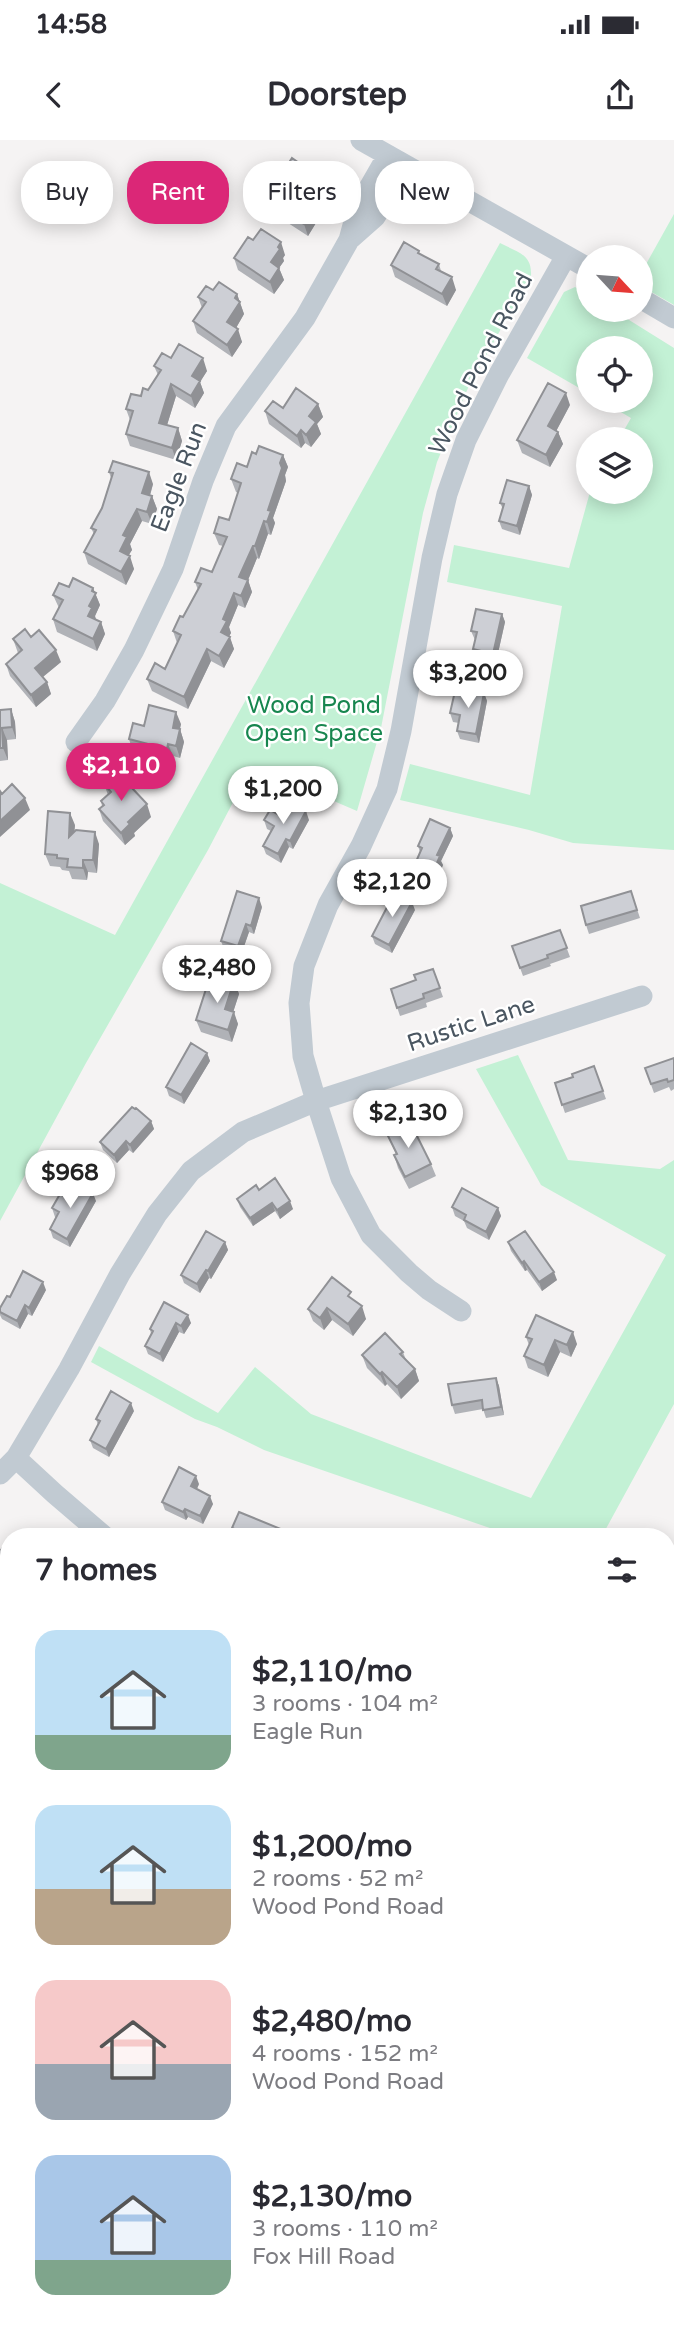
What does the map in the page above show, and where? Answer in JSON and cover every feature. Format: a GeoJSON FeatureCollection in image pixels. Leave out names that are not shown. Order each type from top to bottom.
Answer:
{"type":"FeatureCollection","features":[{"type":"Feature","properties":{"kind":"street"},"geometry":{"type":"LineString","coordinates":[[362,140],[397,161]]}},
{"type":"Feature","properties":{"kind":"street","name":"Eagle Run"},"geometry":{"type":"LineString","coordinates":[[76,742],[105,702],[173,569],[203,481],[226,426],[304,318],[349,240],[358,207],[375,187]]}},
{"type":"Feature","properties":{"kind":"street"},"geometry":{"type":"LineString","coordinates":[[474,204],[576,261]]}},
{"type":"Feature","properties":{"kind":"street","name":"Wood Pond Road"},"geometry":{"type":"LineString","coordinates":[[461,1311],[429,1290],[371,1235],[341,1178],[303,1056],[299,1003],[304,966],[328,905],[361,846],[387,789],[401,732],[432,558],[447,495],[466,440],[566,256]]}},
{"type":"Feature","properties":{"kind":"street"},"geometry":{"type":"LineString","coordinates":[[653,306],[674,318]]}},
{"type":"Feature","properties":{"kind":"street","name":"Rustic Lane"},"geometry":{"type":"LineString","coordinates":[[316,1101],[642,996]]}},
{"type":"Feature","properties":{"kind":"street"},"geometry":{"type":"LineString","coordinates":[[0,1474],[16,1458],[157,1214],[191,1171],[243,1132],[316,1101]]}},
{"type":"Feature","properties":{"kind":"street"},"geometry":{"type":"LineString","coordinates":[[16,1458],[95,1528]]}},
{"type":"Feature","properties":{"kind":"green space"},"geometry":{"type":"Polygon","coordinates":[[[674,214],[674,305],[653,293],[653,252],[674,214]]]}},
{"type":"Feature","properties":{"kind":"green space","name":"Wood Pond Open Space"},"geometry":{"type":"Polygon","coordinates":[[[500,243],[526,258],[531,275],[468,388],[437,462],[423,513],[381,728],[357,811],[252,766],[208,850],[86,1063],[0,1221],[0,883],[115,935],[500,243]]]}},
{"type":"Feature","properties":{"kind":"green space","name":"Wood Pond Open Space"},"geometry":{"type":"Polygon","coordinates":[[[576,288],[576,322],[632,322],[674,348],[674,850],[573,843],[400,800],[410,764],[530,795],[562,606],[447,582],[454,545],[569,568],[587,504],[653,504],[653,427],[626,427],[631,418],[622,413],[653,413],[653,336],[576,336],[576,386],[527,358],[564,292],[576,288]]]}},
{"type":"Feature","properties":{"kind":"green space"},"geometry":{"type":"Polygon","coordinates":[[[518,1055],[568,1160],[660,1169],[674,1160],[674,1404],[606,1528],[490,1528],[264,1450],[195,1419],[91,1362],[99,1346],[218,1413],[255,1367],[311,1414],[531,1498],[666,1255],[541,1185],[476,1069],[518,1055]]]}},
{"type":"Feature","properties":{"kind":"building"},"geometry":{"type":"Polygon","coordinates":[[[261,229],[281,242],[278,247],[280,249],[271,262],[279,268],[270,282],[234,258],[248,237],[253,240],[261,229]]]}},
{"type":"Feature","properties":{"kind":"building"},"geometry":{"type":"Polygon","coordinates":[[[404,242],[439,264],[436,269],[452,277],[442,294],[391,265],[404,242]]]}},
{"type":"Feature","properties":{"kind":"building"},"geometry":{"type":"Polygon","coordinates":[[[219,282],[237,294],[235,298],[240,302],[227,322],[238,329],[227,345],[193,321],[206,302],[198,297],[206,286],[213,290],[219,282]]]}},
{"type":"Feature","properties":{"kind":"building"},"geometry":{"type":"Polygon","coordinates":[[[179,344],[203,358],[192,376],[200,381],[191,396],[171,384],[159,423],[178,428],[172,448],[126,434],[133,411],[126,409],[131,394],[141,396],[143,388],[148,390],[161,370],[154,366],[162,353],[171,358],[179,344]]]}},
{"type":"Feature","properties":{"kind":"building"},"geometry":{"type":"Polygon","coordinates":[[[548,383],[566,393],[548,426],[558,432],[546,455],[517,440],[548,383]]]}},
{"type":"Feature","properties":{"kind":"building"},"geometry":{"type":"Polygon","coordinates":[[[296,388],[318,404],[309,416],[316,422],[306,435],[301,430],[297,436],[265,411],[273,401],[283,408],[296,388]]]}},
{"type":"Feature","properties":{"kind":"building"},"geometry":{"type":"Polygon","coordinates":[[[259,446],[283,455],[280,463],[282,468],[268,510],[271,511],[239,577],[248,580],[241,596],[234,593],[223,619],[227,621],[221,632],[230,637],[219,656],[207,649],[184,697],[147,679],[155,663],[165,669],[181,635],[173,631],[201,584],[195,582],[201,568],[212,572],[227,537],[214,533],[219,517],[229,520],[241,483],[231,479],[237,463],[247,467],[252,452],[256,454],[259,446]]]}},
{"type":"Feature","properties":{"kind":"building"},"geometry":{"type":"Polygon","coordinates":[[[113,461],[149,472],[142,493],[152,496],[147,512],[137,509],[123,535],[127,537],[120,551],[130,556],[121,572],[84,552],[96,530],[91,528],[102,508],[113,473],[109,472],[113,461]]]}},
{"type":"Feature","properties":{"kind":"building"},"geometry":{"type":"Polygon","coordinates":[[[507,480],[529,486],[517,526],[499,521],[504,504],[500,503],[507,480]]]}},
{"type":"Feature","properties":{"kind":"building"},"geometry":{"type":"Polygon","coordinates":[[[73,578],[93,588],[92,591],[96,593],[89,606],[92,608],[88,616],[101,622],[93,639],[53,619],[63,600],[53,595],[59,583],[69,587],[73,578]]]}},
{"type":"Feature","properties":{"kind":"building"},"geometry":{"type":"Polygon","coordinates":[[[476,609],[502,614],[493,654],[473,649],[477,632],[471,631],[476,609]]]}},
{"type":"Feature","properties":{"kind":"building"},"geometry":{"type":"Polygon","coordinates":[[[25,629],[31,637],[39,630],[56,650],[35,668],[47,682],[31,695],[6,664],[22,650],[13,639],[25,629]]]}},
{"type":"Feature","properties":{"kind":"building"},"geometry":{"type":"Polygon","coordinates":[[[463,689],[484,693],[476,734],[457,731],[460,715],[450,713],[455,691],[462,692],[463,689]]]}},
{"type":"Feature","properties":{"kind":"building"},"geometry":{"type":"Polygon","coordinates":[[[149,705],[176,712],[173,728],[180,729],[176,746],[168,744],[167,749],[129,739],[133,723],[144,726],[149,705]]]}},
{"type":"Feature","properties":{"kind":"building"},"geometry":{"type":"Polygon","coordinates":[[[11,709],[12,727],[2,728],[3,748],[0,748],[0,710],[11,709]]]}},
{"type":"Feature","properties":{"kind":"building"},"geometry":{"type":"Polygon","coordinates":[[[117,772],[147,804],[128,822],[130,824],[121,833],[99,809],[104,805],[101,801],[111,792],[104,784],[117,772]]]}},
{"type":"Feature","properties":{"kind":"building"},"geometry":{"type":"Polygon","coordinates":[[[12,784],[25,798],[0,821],[0,791],[2,794],[12,784]]]}},
{"type":"Feature","properties":{"kind":"building"},"geometry":{"type":"Polygon","coordinates":[[[287,801],[306,811],[290,841],[286,839],[278,854],[263,846],[274,826],[264,820],[270,810],[279,815],[287,801]]]}},
{"type":"Feature","properties":{"kind":"building"},"geometry":{"type":"Polygon","coordinates":[[[48,811],[70,813],[69,837],[76,830],[95,832],[93,860],[83,860],[83,868],[67,867],[68,859],[45,854],[48,811]]]}},
{"type":"Feature","properties":{"kind":"building"},"geometry":{"type":"Polygon","coordinates":[[[430,819],[450,828],[437,855],[440,856],[433,872],[415,864],[422,848],[418,846],[430,819]]]}},
{"type":"Feature","properties":{"kind":"building"},"geometry":{"type":"Polygon","coordinates":[[[237,891],[259,898],[251,926],[246,924],[238,946],[221,941],[237,891]]]}},
{"type":"Feature","properties":{"kind":"building"},"geometry":{"type":"Polygon","coordinates":[[[631,891],[637,910],[586,925],[581,906],[631,891]]]}},
{"type":"Feature","properties":{"kind":"building"},"geometry":{"type":"Polygon","coordinates":[[[395,892],[412,902],[389,945],[372,936],[395,892]]]}},
{"type":"Feature","properties":{"kind":"building"},"geometry":{"type":"Polygon","coordinates":[[[560,930],[567,948],[520,968],[512,946],[560,930]]]}},
{"type":"Feature","properties":{"kind":"building"},"geometry":{"type":"Polygon","coordinates":[[[433,969],[440,988],[423,994],[424,998],[397,1008],[391,989],[416,980],[414,975],[433,969]]]}},
{"type":"Feature","properties":{"kind":"building"},"geometry":{"type":"Polygon","coordinates":[[[217,976],[234,981],[225,1009],[234,1012],[228,1030],[196,1020],[206,989],[212,991],[217,976]]]}},
{"type":"Feature","properties":{"kind":"building"},"geometry":{"type":"Polygon","coordinates":[[[191,1043],[207,1053],[181,1095],[166,1087],[191,1043]]]}},
{"type":"Feature","properties":{"kind":"building"},"geometry":{"type":"Polygon","coordinates":[[[674,1058],[674,1080],[668,1082],[667,1079],[651,1084],[645,1068],[674,1058]]]}},
{"type":"Feature","properties":{"kind":"building"},"geometry":{"type":"Polygon","coordinates":[[[594,1066],[603,1091],[562,1105],[555,1083],[594,1066]]]}},
{"type":"Feature","properties":{"kind":"building"},"geometry":{"type":"Polygon","coordinates":[[[132,1107],[151,1121],[130,1145],[126,1141],[114,1155],[100,1142],[132,1107]]]}},
{"type":"Feature","properties":{"kind":"building"},"geometry":{"type":"Polygon","coordinates":[[[410,1122],[431,1164],[405,1177],[387,1134],[410,1122]]]}},
{"type":"Feature","properties":{"kind":"building"},"geometry":{"type":"Polygon","coordinates":[[[275,1178],[290,1201],[277,1210],[272,1203],[250,1218],[237,1199],[256,1185],[259,1190],[275,1178]]]}},
{"type":"Feature","properties":{"kind":"building"},"geometry":{"type":"Polygon","coordinates":[[[76,1183],[93,1193],[67,1239],[50,1229],[59,1212],[52,1208],[60,1194],[68,1198],[76,1183]]]}},
{"type":"Feature","properties":{"kind":"building"},"geometry":{"type":"Polygon","coordinates":[[[462,1188],[498,1208],[486,1232],[464,1220],[466,1215],[452,1207],[462,1188]]]}},
{"type":"Feature","properties":{"kind":"building"},"geometry":{"type":"Polygon","coordinates":[[[206,1231],[225,1242],[197,1284],[181,1275],[206,1231]]]}},
{"type":"Feature","properties":{"kind":"building"},"geometry":{"type":"Polygon","coordinates":[[[525,1231],[554,1272],[539,1282],[508,1242],[525,1231]]]}},
{"type":"Feature","properties":{"kind":"building"},"geometry":{"type":"Polygon","coordinates":[[[23,1271],[43,1282],[29,1308],[25,1305],[17,1321],[0,1312],[0,1308],[7,1296],[10,1297],[23,1271]]]}},
{"type":"Feature","properties":{"kind":"building"},"geometry":{"type":"Polygon","coordinates":[[[332,1277],[351,1292],[348,1296],[362,1306],[348,1324],[327,1308],[320,1318],[308,1309],[332,1277]]]}},
{"type":"Feature","properties":{"kind":"building"},"geometry":{"type":"Polygon","coordinates":[[[164,1302],[188,1315],[181,1326],[176,1323],[160,1354],[145,1346],[153,1331],[150,1329],[164,1302]]]}},
{"type":"Feature","properties":{"kind":"building"},"geometry":{"type":"Polygon","coordinates":[[[536,1315],[573,1332],[567,1345],[555,1340],[544,1365],[524,1356],[532,1339],[526,1337],[536,1315]]]}},
{"type":"Feature","properties":{"kind":"building"},"geometry":{"type":"Polygon","coordinates":[[[385,1333],[415,1369],[397,1387],[362,1355],[385,1333]]]}},
{"type":"Feature","properties":{"kind":"building"},"geometry":{"type":"Polygon","coordinates":[[[496,1378],[501,1407],[483,1410],[482,1400],[452,1405],[448,1384],[496,1378]]]}},
{"type":"Feature","properties":{"kind":"building"},"geometry":{"type":"Polygon","coordinates":[[[111,1391],[131,1403],[106,1449],[90,1440],[100,1421],[96,1419],[111,1391]]]}},
{"type":"Feature","properties":{"kind":"building"},"geometry":{"type":"Polygon","coordinates":[[[179,1467],[196,1476],[191,1486],[210,1496],[200,1516],[185,1509],[183,1512],[162,1502],[179,1467]]]}},
{"type":"Feature","properties":{"kind":"building"},"geometry":{"type":"Polygon","coordinates":[[[239,1512],[278,1528],[232,1528],[239,1512]]]}}]}
